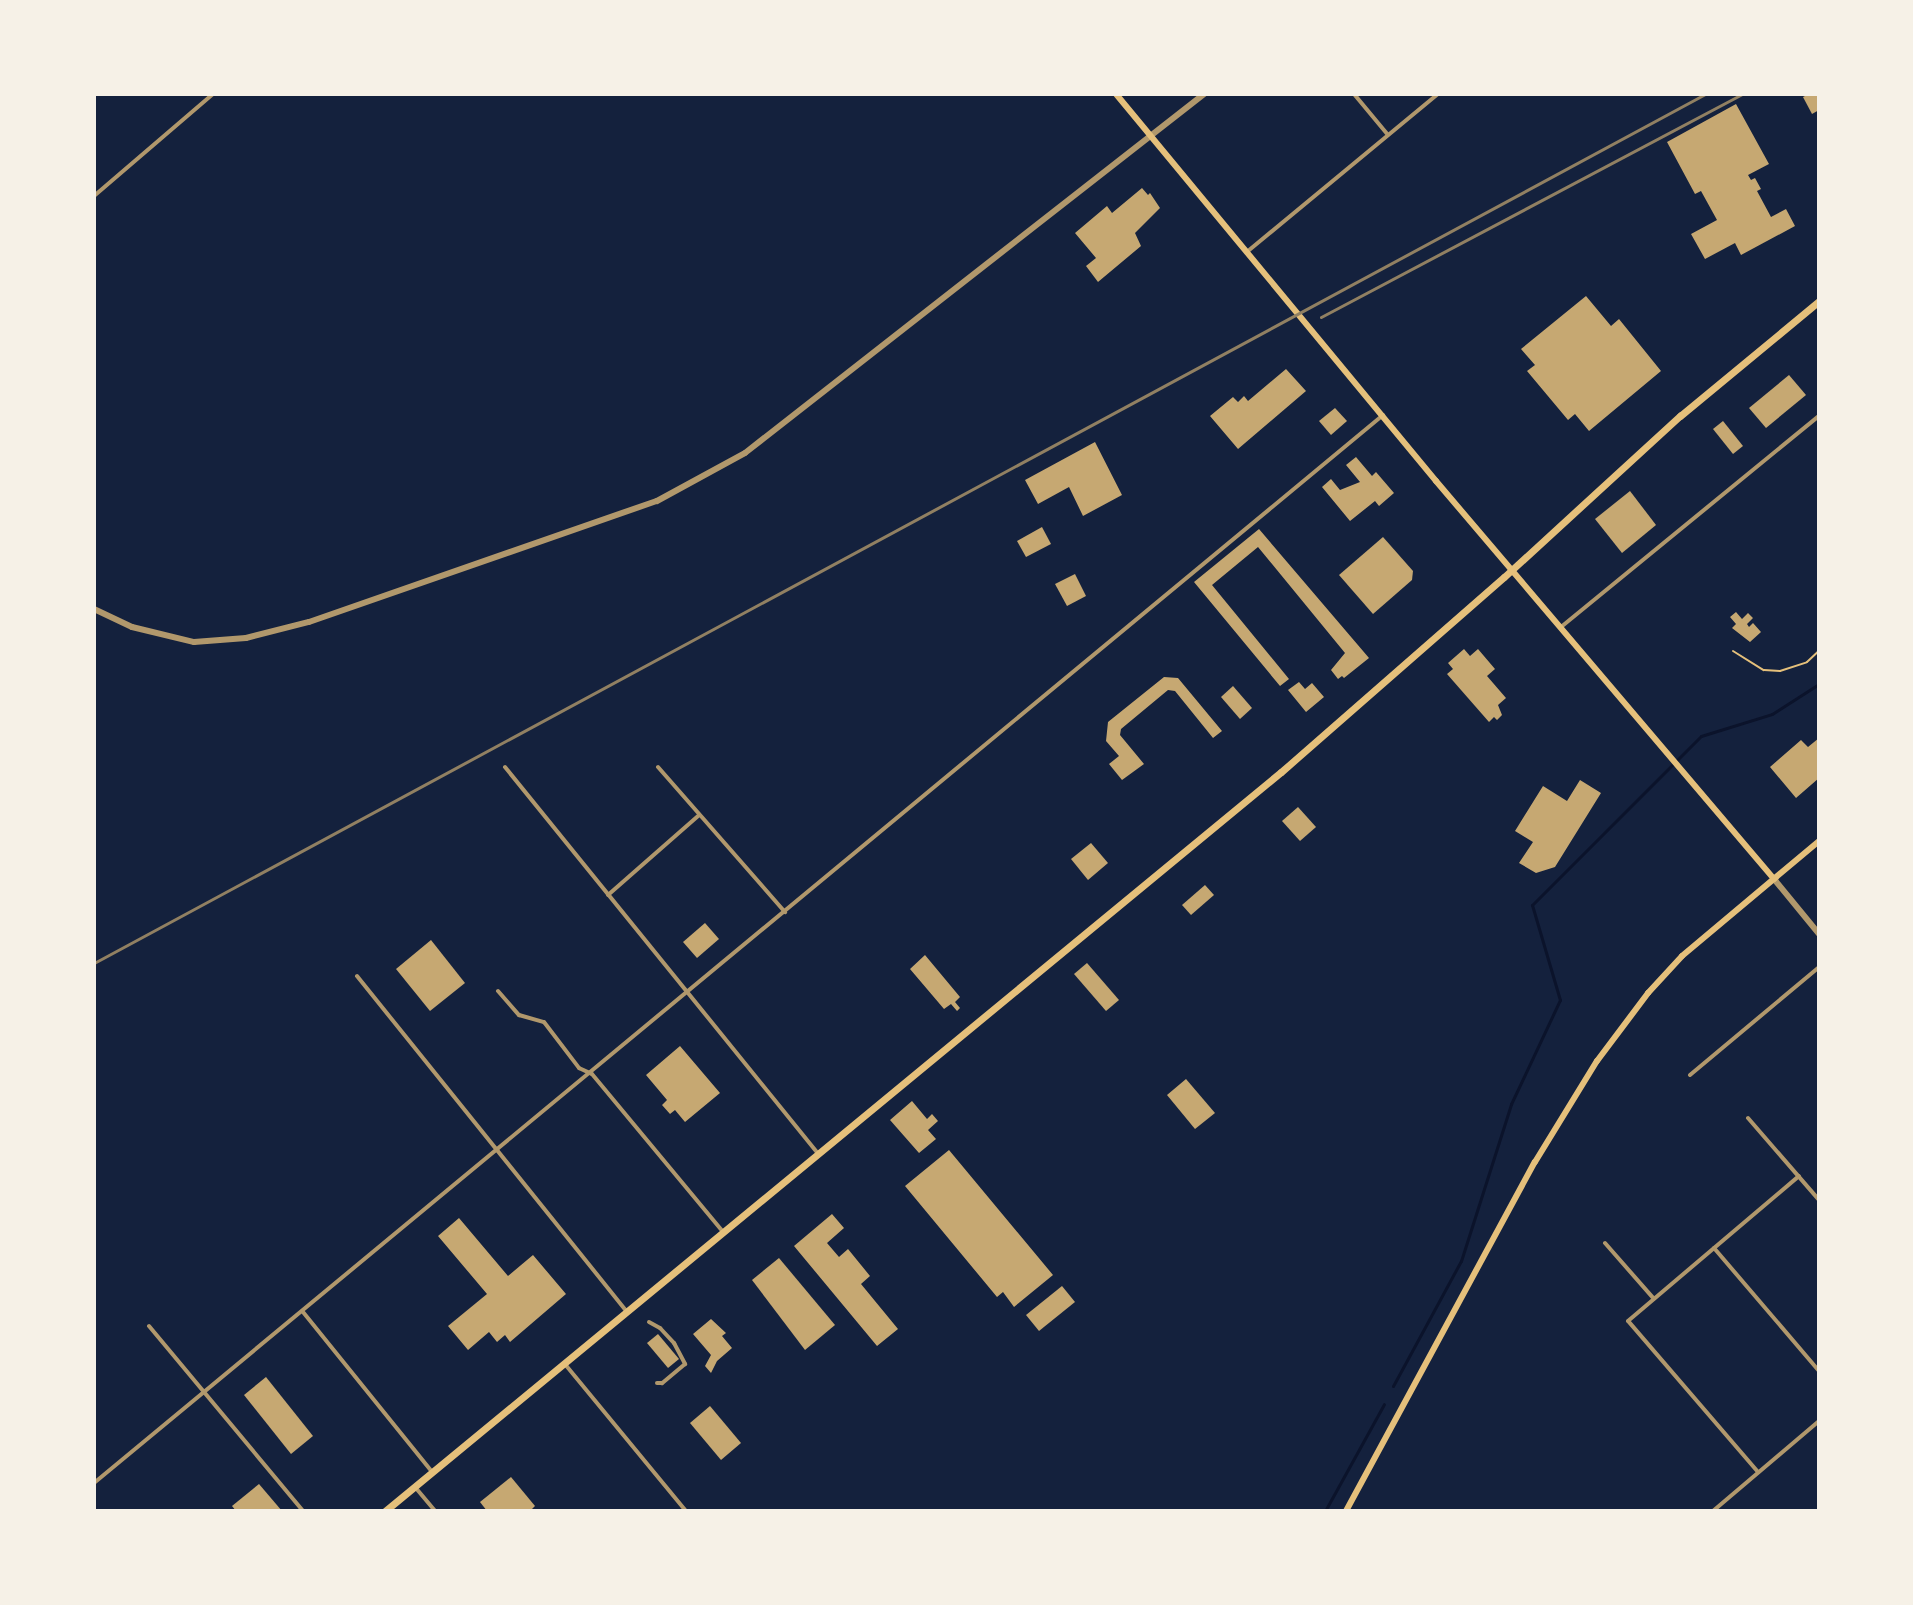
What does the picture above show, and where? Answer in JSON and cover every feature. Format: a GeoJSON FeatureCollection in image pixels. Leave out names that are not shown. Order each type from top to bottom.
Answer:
{"type":"FeatureCollection","features":[{"type":"Feature","properties":{"kind":"main road"},"geometry":{"type":"LineString","coordinates":[[1116,94],[1774,879]]}},
{"type":"Feature","properties":{"kind":"main road"},"geometry":{"type":"LineString","coordinates":[[385,1511],[1281,772],[1513,569],[1680,416],[1819,301]]}},
{"type":"Feature","properties":{"kind":"main road"},"geometry":{"type":"LineString","coordinates":[[1346,1511],[1535,1162],[1597,1061],[1640,1003],[1682,956],[1819,841]]}},
{"type":"Feature","properties":{"kind":"street"},"geometry":{"type":"LineString","coordinates":[[94,196],[213,94]]}},
{"type":"Feature","properties":{"kind":"street"},"geometry":{"type":"LineString","coordinates":[[94,609],[132,627],[194,642],[246,638],[309,622],[657,501],[745,453],[1204,94]]}},
{"type":"Feature","properties":{"kind":"street"},"geometry":{"type":"LineString","coordinates":[[1354,94],[1388,135]]}},
{"type":"Feature","properties":{"kind":"street"},"geometry":{"type":"LineString","coordinates":[[1248,251],[1438,94]]}},
{"type":"Feature","properties":{"kind":"street"},"geometry":{"type":"LineString","coordinates":[[94,1483],[592,1074],[1147,607],[1383,415]]}},
{"type":"Feature","properties":{"kind":"street"},"geometry":{"type":"LineString","coordinates":[[1561,627],[1819,416]]}},
{"type":"Feature","properties":{"kind":"street"},"geometry":{"type":"LineString","coordinates":[[505,767],[818,1153]]}},
{"type":"Feature","properties":{"kind":"street"},"geometry":{"type":"LineString","coordinates":[[658,767],[785,912]]}},
{"type":"Feature","properties":{"kind":"street"},"geometry":{"type":"LineString","coordinates":[[608,895],[699,815]]}},
{"type":"Feature","properties":{"kind":"street"},"geometry":{"type":"LineString","coordinates":[[1774,879],[1819,934]]}},
{"type":"Feature","properties":{"kind":"street"},"geometry":{"type":"LineString","coordinates":[[1690,1075],[1819,967]]}},
{"type":"Feature","properties":{"kind":"street"},"geometry":{"type":"LineString","coordinates":[[357,976],[495,1152],[627,1312]]}},
{"type":"Feature","properties":{"kind":"street"},"geometry":{"type":"LineString","coordinates":[[498,991],[519,1015],[544,1022],[579,1068],[592,1074],[723,1232]]}},
{"type":"Feature","properties":{"kind":"street"},"geometry":{"type":"LineString","coordinates":[[1748,1118],[1819,1200]]}},
{"type":"Feature","properties":{"kind":"street"},"geometry":{"type":"LineString","coordinates":[[1758,1472],[1628,1321],[1799,1176]]}},
{"type":"Feature","properties":{"kind":"street"},"geometry":{"type":"LineString","coordinates":[[1605,1243],[1654,1299]]}},
{"type":"Feature","properties":{"kind":"street"},"geometry":{"type":"LineString","coordinates":[[1714,1248],[1819,1371]]}},
{"type":"Feature","properties":{"kind":"street"},"geometry":{"type":"LineString","coordinates":[[303,1312],[432,1472]]}},
{"type":"Feature","properties":{"kind":"street"},"geometry":{"type":"LineString","coordinates":[[649,1322],[660,1328],[674,1343],[685,1364],[662,1383],[657,1383]]}},
{"type":"Feature","properties":{"kind":"street"},"geometry":{"type":"LineString","coordinates":[[149,1326],[303,1511]]}},
{"type":"Feature","properties":{"kind":"street"},"geometry":{"type":"LineString","coordinates":[[564,1363],[686,1511]]}},
{"type":"Feature","properties":{"kind":"street"},"geometry":{"type":"LineString","coordinates":[[1713,1511],[1819,1421]]}},
{"type":"Feature","properties":{"kind":"street"},"geometry":{"type":"LineString","coordinates":[[415,1487],[435,1511]]}},
{"type":"Feature","properties":{"kind":"path"},"geometry":{"type":"LineString","coordinates":[[1733,651],[1764,670],[1780,671],[1807,662],[1819,651]]}},
{"type":"Feature","properties":{"kind":"building"},"geometry":{"type":"Polygon","coordinates":[[[1819,94],[1819,110],[1812,114],[1803,97],[1819,94]]]}},
{"type":"Feature","properties":{"kind":"building"},"geometry":{"type":"Polygon","coordinates":[[[1736,104],[1769,164],[1748,175],[1751,180],[1755,178],[1761,189],[1757,191],[1771,217],[1786,209],[1795,226],[1741,255],[1735,243],[1705,259],[1691,234],[1717,220],[1701,191],[1695,194],[1667,142],[1736,104]]]}},
{"type":"Feature","properties":{"kind":"building"},"geometry":{"type":"Polygon","coordinates":[[[1142,188],[1148,195],[1150,193],[1160,208],[1135,233],[1141,246],[1098,282],[1086,266],[1096,258],[1075,233],[1107,206],[1112,213],[1142,188]]]}},
{"type":"Feature","properties":{"kind":"building"},"geometry":{"type":"Polygon","coordinates":[[[1586,296],[1611,326],[1619,319],[1661,371],[1589,431],[1575,414],[1568,420],[1527,371],[1535,365],[1521,349],[1586,296]]]}},
{"type":"Feature","properties":{"kind":"building"},"geometry":{"type":"Polygon","coordinates":[[[1286,369],[1306,391],[1238,449],[1210,416],[1233,397],[1238,402],[1244,396],[1248,401],[1286,369]]]}},
{"type":"Feature","properties":{"kind":"building"},"geometry":{"type":"Polygon","coordinates":[[[1789,375],[1806,395],[1766,428],[1749,408],[1789,375]]]}},
{"type":"Feature","properties":{"kind":"building"},"geometry":{"type":"Polygon","coordinates":[[[1335,408],[1347,421],[1331,435],[1319,421],[1335,408]]]}},
{"type":"Feature","properties":{"kind":"building"},"geometry":{"type":"Polygon","coordinates":[[[1723,421],[1743,446],[1733,454],[1713,429],[1723,421]]]}},
{"type":"Feature","properties":{"kind":"building"},"geometry":{"type":"Polygon","coordinates":[[[1095,442],[1122,495],[1083,516],[1069,487],[1038,504],[1025,480],[1095,442]]]}},
{"type":"Feature","properties":{"kind":"building"},"geometry":{"type":"Polygon","coordinates":[[[1356,457],[1372,476],[1376,472],[1394,493],[1379,506],[1375,501],[1350,521],[1322,487],[1331,479],[1340,490],[1360,482],[1346,465],[1356,457]]]}},
{"type":"Feature","properties":{"kind":"building"},"geometry":{"type":"Polygon","coordinates":[[[1630,491],[1656,525],[1622,553],[1595,519],[1630,491]]]}},
{"type":"Feature","properties":{"kind":"building"},"geometry":{"type":"Polygon","coordinates":[[[1042,527],[1051,544],[1026,557],[1017,541],[1042,527]]]}},
{"type":"Feature","properties":{"kind":"building"},"geometry":{"type":"Polygon","coordinates":[[[1259,529],[1369,658],[1344,678],[1338,679],[1331,670],[1345,653],[1258,547],[1212,585],[1289,679],[1280,686],[1194,582],[1259,529]]]}},
{"type":"Feature","properties":{"kind":"building"},"geometry":{"type":"Polygon","coordinates":[[[1383,537],[1413,571],[1412,580],[1373,614],[1339,575],[1383,537]]]}},
{"type":"Feature","properties":{"kind":"building"},"geometry":{"type":"Polygon","coordinates":[[[1075,574],[1086,596],[1067,606],[1055,584],[1075,574]]]}},
{"type":"Feature","properties":{"kind":"building"},"geometry":{"type":"Polygon","coordinates":[[[1736,612],[1742,619],[1748,613],[1753,618],[1747,624],[1749,627],[1753,623],[1761,632],[1750,642],[1732,628],[1736,624],[1730,617],[1736,612]]]}},
{"type":"Feature","properties":{"kind":"building"},"geometry":{"type":"Polygon","coordinates":[[[1464,649],[1470,656],[1478,649],[1495,669],[1487,676],[1506,698],[1498,705],[1502,715],[1497,720],[1494,717],[1489,722],[1447,674],[1453,669],[1448,663],[1464,649]]]}},
{"type":"Feature","properties":{"kind":"building"},"geometry":{"type":"Polygon","coordinates":[[[1164,677],[1178,678],[1222,731],[1213,738],[1175,691],[1168,690],[1121,729],[1120,735],[1144,764],[1122,780],[1109,764],[1119,756],[1106,741],[1108,722],[1164,677]]]}},
{"type":"Feature","properties":{"kind":"building"},"geometry":{"type":"Polygon","coordinates":[[[1299,682],[1305,689],[1312,683],[1324,697],[1306,712],[1288,690],[1299,682]]]}},
{"type":"Feature","properties":{"kind":"building"},"geometry":{"type":"Polygon","coordinates":[[[1233,686],[1252,708],[1240,719],[1221,697],[1233,686]]]}},
{"type":"Feature","properties":{"kind":"building"},"geometry":{"type":"Polygon","coordinates":[[[1819,738],[1819,778],[1796,798],[1770,767],[1801,740],[1808,747],[1819,738]]]}},
{"type":"Feature","properties":{"kind":"building"},"geometry":{"type":"Polygon","coordinates":[[[1580,780],[1601,793],[1555,867],[1536,873],[1519,863],[1533,842],[1515,831],[1543,786],[1567,801],[1580,780]]]}},
{"type":"Feature","properties":{"kind":"building"},"geometry":{"type":"Polygon","coordinates":[[[1298,807],[1316,827],[1300,841],[1282,821],[1298,807]]]}},
{"type":"Feature","properties":{"kind":"building"},"geometry":{"type":"Polygon","coordinates":[[[1091,843],[1108,863],[1088,880],[1071,859],[1091,843]]]}},
{"type":"Feature","properties":{"kind":"building"},"geometry":{"type":"Polygon","coordinates":[[[1205,885],[1214,895],[1191,915],[1182,905],[1205,885]]]}},
{"type":"Feature","properties":{"kind":"building"},"geometry":{"type":"Polygon","coordinates":[[[705,923],[719,939],[697,958],[683,942],[705,923]]]}},
{"type":"Feature","properties":{"kind":"building"},"geometry":{"type":"Polygon","coordinates":[[[431,940],[465,983],[430,1011],[396,969],[431,940]]]}},
{"type":"Feature","properties":{"kind":"building"},"geometry":{"type":"Polygon","coordinates":[[[925,955],[960,997],[955,1002],[960,1008],[957,1011],[951,1004],[944,1009],[910,969],[925,955]]]}},
{"type":"Feature","properties":{"kind":"building"},"geometry":{"type":"Polygon","coordinates":[[[1087,963],[1119,1000],[1106,1011],[1074,974],[1087,963]]]}},
{"type":"Feature","properties":{"kind":"building"},"geometry":{"type":"Polygon","coordinates":[[[680,1046],[720,1093],[685,1122],[675,1110],[670,1114],[662,1105],[667,1100],[646,1075],[680,1046]]]}},
{"type":"Feature","properties":{"kind":"building"},"geometry":{"type":"Polygon","coordinates":[[[1186,1079],[1215,1113],[1195,1129],[1167,1095],[1186,1079]]]}},
{"type":"Feature","properties":{"kind":"building"},"geometry":{"type":"Polygon","coordinates":[[[912,1101],[927,1119],[932,1114],[938,1121],[928,1130],[936,1139],[919,1153],[890,1120],[912,1101]]]}},
{"type":"Feature","properties":{"kind":"building"},"geometry":{"type":"Polygon","coordinates":[[[949,1150],[1053,1275],[1014,1307],[1003,1292],[997,1297],[905,1186],[949,1150]]]}},
{"type":"Feature","properties":{"kind":"building"},"geometry":{"type":"Polygon","coordinates":[[[832,1214],[844,1228],[827,1243],[839,1257],[848,1249],[870,1276],[861,1284],[898,1329],[877,1346],[794,1246],[832,1214]]]}},
{"type":"Feature","properties":{"kind":"building"},"geometry":{"type":"Polygon","coordinates":[[[459,1218],[508,1276],[533,1255],[566,1294],[510,1342],[505,1335],[497,1342],[489,1332],[468,1350],[448,1326],[487,1294],[438,1236],[459,1218]]]}},
{"type":"Feature","properties":{"kind":"building"},"geometry":{"type":"Polygon","coordinates":[[[779,1258],[835,1325],[805,1350],[752,1280],[779,1258]]]}},
{"type":"Feature","properties":{"kind":"building"},"geometry":{"type":"Polygon","coordinates":[[[1062,1286],[1075,1302],[1039,1331],[1026,1315],[1062,1286]]]}},
{"type":"Feature","properties":{"kind":"building"},"geometry":{"type":"Polygon","coordinates":[[[711,1319],[726,1333],[722,1336],[732,1348],[717,1361],[711,1373],[705,1366],[711,1355],[693,1334],[711,1319]]]}},
{"type":"Feature","properties":{"kind":"building"},"geometry":{"type":"Polygon","coordinates":[[[658,1334],[679,1359],[668,1368],[647,1343],[658,1334]]]}},
{"type":"Feature","properties":{"kind":"building"},"geometry":{"type":"Polygon","coordinates":[[[266,1377],[313,1436],[291,1454],[244,1395],[266,1377]]]}},
{"type":"Feature","properties":{"kind":"building"},"geometry":{"type":"Polygon","coordinates":[[[710,1406],[741,1443],[721,1460],[690,1423],[710,1406]]]}},
{"type":"Feature","properties":{"kind":"building"},"geometry":{"type":"Polygon","coordinates":[[[511,1477],[535,1506],[530,1511],[487,1511],[480,1502],[511,1477]]]}},
{"type":"Feature","properties":{"kind":"building"},"geometry":{"type":"Polygon","coordinates":[[[259,1484],[282,1511],[236,1511],[232,1506],[259,1484]]]}},
{"type":"Feature","properties":{"kind":"waterway"},"geometry":{"type":"LineString","coordinates":[[1393,1386],[1461,1261],[1511,1104],[1560,1000],[1532,905],[1701,736],[1772,714],[1819,684]]}},
{"type":"Feature","properties":{"kind":"waterway"},"geometry":{"type":"LineString","coordinates":[[1325,1511],[1384,1404]]}},
{"type":"Feature","properties":{"kind":"railway"},"geometry":{"type":"LineString","coordinates":[[94,963],[1705,94]]}},
{"type":"Feature","properties":{"kind":"railway"},"geometry":{"type":"LineString","coordinates":[[1321,317],[1742,94]]}}]}
